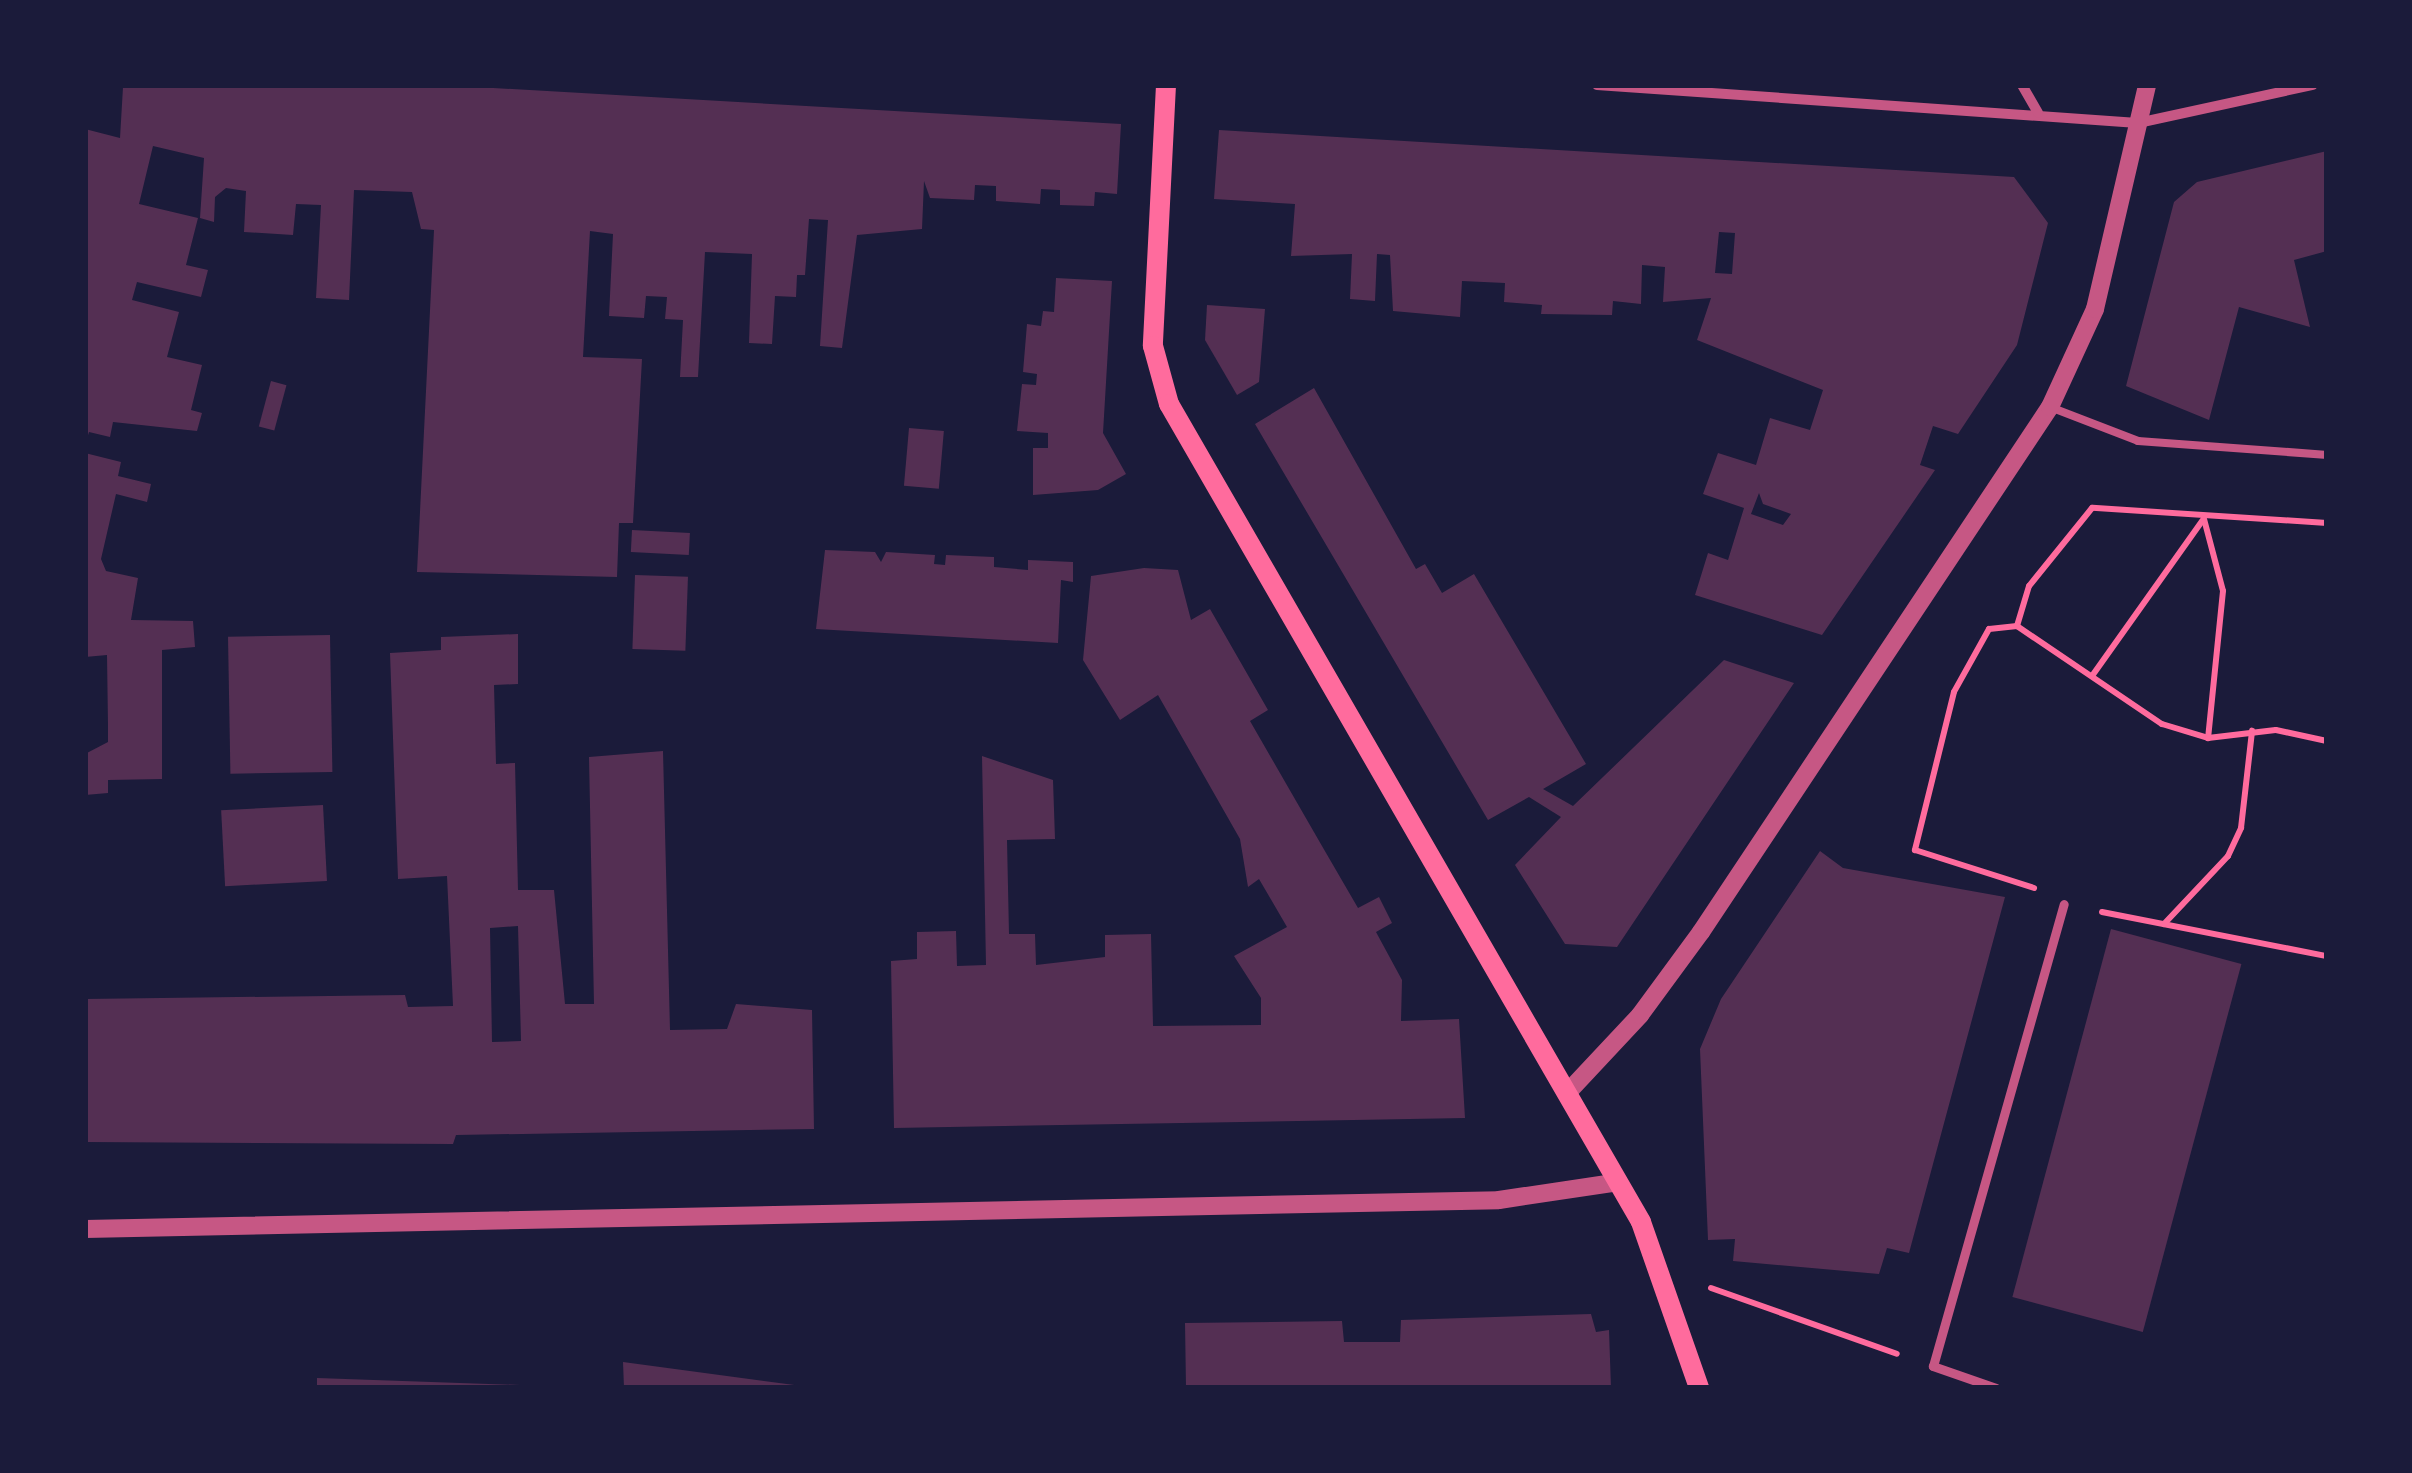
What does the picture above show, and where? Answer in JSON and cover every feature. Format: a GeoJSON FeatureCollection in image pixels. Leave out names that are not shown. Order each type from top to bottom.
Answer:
{"type":"FeatureCollection","features":[{"type":"Feature","properties":{"kind":"main road"},"geometry":{"type":"LineString","coordinates":[[1166,85],[1153,346],[1169,404],[1619,1182],[1655,1254],[1700,1388]]}},
{"type":"Feature","properties":{"kind":"street"},"geometry":{"type":"LineString","coordinates":[[1597,85],[2038,113],[2138,124],[2313,85]]}},
{"type":"Feature","properties":{"kind":"street"},"geometry":{"type":"LineString","coordinates":[[2022,85],[2038,113]]}},
{"type":"Feature","properties":{"kind":"street"},"geometry":{"type":"LineString","coordinates":[[1568,1091],[1701,932],[2050,406],[2095,308],[2147,85]]}},
{"type":"Feature","properties":{"kind":"street"},"geometry":{"type":"LineString","coordinates":[[1996,1388],[1933,1366],[2064,904]]}},
{"type":"Feature","properties":{"kind":"street"},"geometry":{"type":"LineString","coordinates":[[85,1229],[1498,1200],[1619,1182]]}},
{"type":"Feature","properties":{"kind":"lane"},"geometry":{"type":"LineString","coordinates":[[2050,406],[2138,440],[2327,454]]}},
{"type":"Feature","properties":{"kind":"path"},"geometry":{"type":"LineString","coordinates":[[2017,626],[2029,586],[2092,508],[2204,519],[2327,523]]}},
{"type":"Feature","properties":{"kind":"path"},"geometry":{"type":"LineString","coordinates":[[2092,676],[2204,519]]}},
{"type":"Feature","properties":{"kind":"path"},"geometry":{"type":"LineString","coordinates":[[2204,519],[2223,591],[2208,738]]}},
{"type":"Feature","properties":{"kind":"path"},"geometry":{"type":"LineString","coordinates":[[2327,741],[2252,731],[2208,738],[2162,724],[2017,626],[1989,630],[1954,692],[1915,850],[2011,875],[2064,904],[2327,956]]}},
{"type":"Feature","properties":{"kind":"path"},"geometry":{"type":"LineString","coordinates":[[2164,925],[2228,856],[2242,828],[2252,731]]}},
{"type":"Feature","properties":{"kind":"path"},"geometry":{"type":"LineString","coordinates":[[1655,1254],[1732,1300],[1933,1366]]}},
{"type":"Feature","properties":{"kind":"building"},"geometry":{"type":"Polygon","coordinates":[[[442,85],[1121,124],[1117,194],[1095,192],[1094,206],[1060,205],[1060,190],[1041,189],[1040,204],[996,201],[996,186],[975,185],[974,200],[930,198],[924,181],[922,229],[857,235],[842,348],[820,346],[828,220],[809,219],[805,275],[797,275],[796,297],[775,296],[772,344],[749,343],[752,254],[705,252],[698,377],[680,377],[683,320],[665,319],[667,297],[646,296],[644,318],[609,316],[613,234],[590,231],[583,357],[642,359],[633,523],[619,523],[617,577],[417,572],[434,230],[421,229],[412,192],[354,190],[349,300],[316,298],[321,205],[296,204],[293,235],[244,232],[246,191],[226,188],[215,197],[214,222],[200,218],[204,158],[153,146],[139,204],[198,218],[186,265],[208,270],[201,297],[137,282],[132,300],[179,312],[167,357],[202,365],[191,410],[202,413],[197,431],[113,422],[110,437],[89,432],[85,445],[85,129],[120,138],[123,87],[442,85]]]}},
{"type":"Feature","properties":{"kind":"building"},"geometry":{"type":"Polygon","coordinates":[[[1219,130],[2014,177],[2048,223],[2017,345],[1958,434],[1933,426],[1920,465],[1935,470],[1822,635],[1695,595],[1708,553],[1728,560],[1744,508],[1703,494],[1718,453],[1756,465],[1770,418],[1810,430],[1823,390],[1697,340],[1711,298],[1663,302],[1665,267],[1642,265],[1641,304],[1613,301],[1612,315],[1541,314],[1542,305],[1504,302],[1505,283],[1462,281],[1460,317],[1393,311],[1390,255],[1377,254],[1375,301],[1350,299],[1352,254],[1291,256],[1295,204],[1214,199],[1219,130]],[[1719,232],[1715,273],[1732,274],[1735,233],[1719,232]],[[1759,493],[1751,514],[1783,525],[1791,514],[1763,504],[1759,493]]]}},
{"type":"Feature","properties":{"kind":"building"},"geometry":{"type":"Polygon","coordinates":[[[2327,151],[2327,251],[2294,260],[2310,327],[2239,307],[2209,420],[2126,386],[2174,202],[2197,182],[2327,151]]]}},
{"type":"Feature","properties":{"kind":"building"},"geometry":{"type":"Polygon","coordinates":[[[1056,278],[1112,281],[1103,433],[1126,474],[1098,490],[1033,495],[1033,448],[1048,448],[1048,433],[1017,431],[1022,384],[1036,385],[1037,374],[1023,372],[1027,324],[1041,326],[1043,311],[1054,312],[1056,278]]]}},
{"type":"Feature","properties":{"kind":"building"},"geometry":{"type":"Polygon","coordinates":[[[1207,305],[1265,309],[1259,382],[1237,395],[1205,340],[1207,305]]]}},
{"type":"Feature","properties":{"kind":"building"},"geometry":{"type":"Polygon","coordinates":[[[271,381],[286,385],[274,431],[259,426],[271,381]]]}},
{"type":"Feature","properties":{"kind":"building"},"geometry":{"type":"Polygon","coordinates":[[[1314,388],[1416,569],[1425,564],[1442,593],[1474,574],[1586,764],[1543,789],[1573,806],[1724,660],[1794,683],[1617,947],[1565,944],[1515,865],[1561,817],[1529,797],[1488,820],[1255,424],[1314,388]]]}},
{"type":"Feature","properties":{"kind":"building"},"geometry":{"type":"Polygon","coordinates":[[[909,428],[944,431],[939,489],[904,486],[909,428]]]}},
{"type":"Feature","properties":{"kind":"building"},"geometry":{"type":"Polygon","coordinates":[[[85,453],[121,462],[118,476],[151,484],[147,502],[116,494],[101,559],[106,571],[138,578],[131,620],[193,621],[195,647],[162,650],[162,779],[108,780],[108,793],[85,795],[85,754],[108,742],[108,726],[107,655],[85,657],[85,453]]]}},
{"type":"Feature","properties":{"kind":"building"},"geometry":{"type":"Polygon","coordinates":[[[632,530],[690,533],[689,555],[631,552],[632,530]]]}},
{"type":"Feature","properties":{"kind":"building"},"geometry":{"type":"Polygon","coordinates":[[[825,550],[875,552],[881,562],[886,552],[935,555],[934,564],[945,565],[946,555],[994,557],[994,567],[1028,570],[1028,560],[1073,562],[1073,582],[1061,580],[1058,643],[816,629],[825,550]]]}},
{"type":"Feature","properties":{"kind":"building"},"geometry":{"type":"Polygon","coordinates":[[[1144,568],[1178,570],[1191,620],[1210,609],[1268,710],[1250,721],[1358,908],[1379,897],[1392,923],[1376,932],[1402,980],[1401,1021],[1459,1019],[1465,1118],[894,1128],[891,961],[917,959],[917,932],[956,931],[957,966],[986,965],[982,756],[1053,780],[1055,839],[1007,840],[1009,934],[1035,934],[1036,965],[1105,957],[1105,935],[1151,934],[1153,1026],[1261,1025],[1261,998],[1234,956],[1287,927],[1259,879],[1248,887],[1240,839],[1158,695],[1120,720],[1083,660],[1091,576],[1144,568]]]}},
{"type":"Feature","properties":{"kind":"building"},"geometry":{"type":"Polygon","coordinates":[[[635,575],[688,577],[685,651],[632,649],[635,575]]]}},
{"type":"Feature","properties":{"kind":"building"},"geometry":{"type":"Polygon","coordinates":[[[518,634],[518,684],[494,685],[496,764],[515,763],[518,890],[554,890],[565,1004],[594,1004],[589,757],[663,751],[670,1030],[727,1029],[736,1004],[812,1010],[814,1129],[456,1135],[453,1144],[85,1142],[85,999],[405,995],[408,1007],[453,1006],[447,876],[398,879],[390,653],[441,650],[441,637],[518,634]],[[518,926],[490,928],[492,1042],[521,1041],[518,926]]]}},
{"type":"Feature","properties":{"kind":"building"},"geometry":{"type":"Polygon","coordinates":[[[330,635],[332,772],[230,774],[228,637],[330,635]]]}},
{"type":"Feature","properties":{"kind":"building"},"geometry":{"type":"Polygon","coordinates":[[[323,805],[327,881],[225,886],[221,810],[323,805]]]}},
{"type":"Feature","properties":{"kind":"building"},"geometry":{"type":"Polygon","coordinates":[[[1820,851],[1843,868],[2005,897],[1909,1253],[1887,1248],[1879,1274],[1733,1261],[1735,1239],[1708,1240],[1700,1049],[1721,999],[1820,851]]]}},
{"type":"Feature","properties":{"kind":"building"},"geometry":{"type":"Polygon","coordinates":[[[2111,929],[2241,964],[2143,1332],[2012,1297],[2111,929]]]}},
{"type":"Feature","properties":{"kind":"building"},"geometry":{"type":"Polygon","coordinates":[[[1591,1314],[1596,1332],[1609,1330],[1611,1388],[1186,1388],[1185,1323],[1342,1321],[1344,1342],[1400,1342],[1401,1320],[1591,1314]]]}},
{"type":"Feature","properties":{"kind":"building"},"geometry":{"type":"Polygon","coordinates":[[[623,1362],[802,1386],[802,1388],[624,1388],[623,1362]]]}},
{"type":"Feature","properties":{"kind":"building"},"geometry":{"type":"Polygon","coordinates":[[[317,1378],[520,1385],[520,1388],[317,1388],[317,1378]]]}}]}
